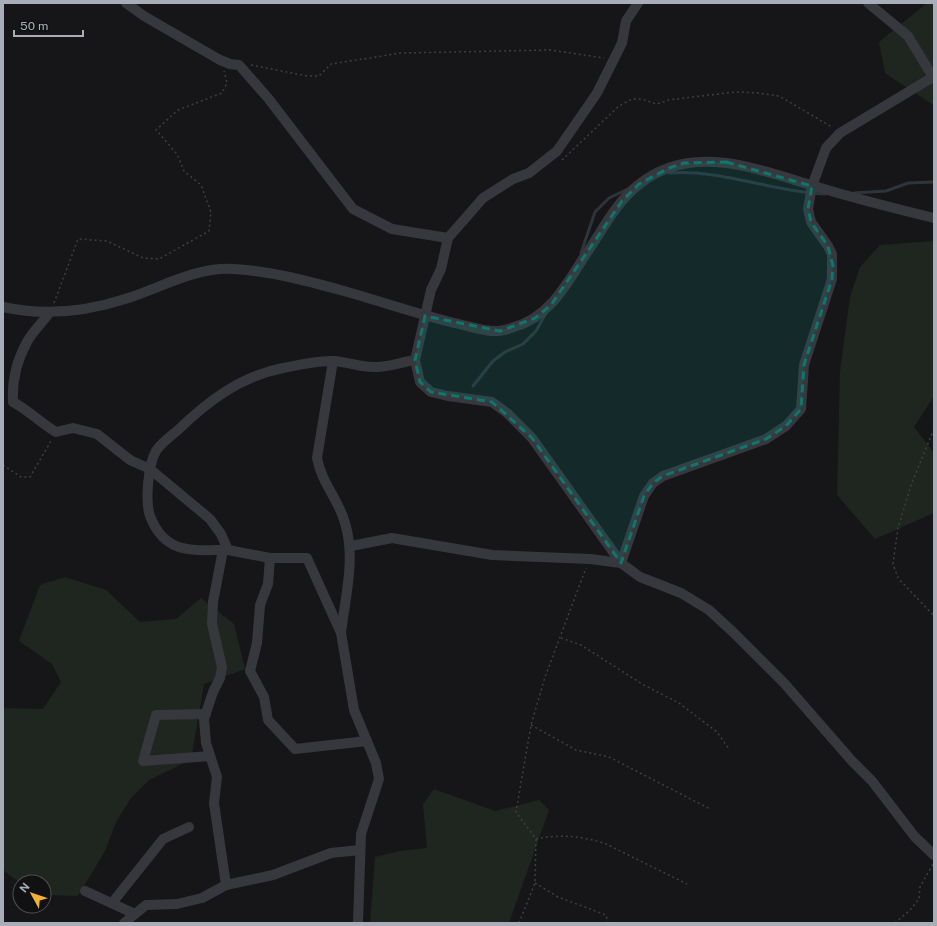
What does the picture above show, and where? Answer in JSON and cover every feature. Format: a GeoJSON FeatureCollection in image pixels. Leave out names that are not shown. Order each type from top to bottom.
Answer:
{"type":"FeatureCollection","features":[{"type":"Feature","properties":{"kind":"street"},"geometry":{"type":"LineString","coordinates":[[126,3],[144,16],[220,60],[230,64],[239,65],[268,98],[346,203],[353,209],[392,229],[448,238]]}},
{"type":"Feature","properties":{"kind":"street"},"geometry":{"type":"LineString","coordinates":[[638,3],[626,21],[622,43],[597,93],[557,151],[529,173],[513,179],[483,198],[448,238],[440,269],[431,290],[415,360],[420,382],[431,392],[492,402],[507,413],[532,438],[621,563],[640,577],[681,593],[709,610],[735,634],[784,683],[852,761],[872,781],[916,837],[934,855]]}},
{"type":"Feature","properties":{"kind":"street"},"geometry":{"type":"LineString","coordinates":[[621,563],[644,496],[653,483],[663,476],[766,439],[786,426],[801,409],[804,365],[833,272],[832,254],[811,222],[808,209],[812,186],[826,148],[840,133],[933,78],[908,36],[868,3]]}},
{"type":"Feature","properties":{"kind":"street"},"geometry":{"type":"LineString","coordinates":[[3,307],[23,311],[50,312],[83,309],[124,299],[199,271],[231,269],[276,273],[343,291],[425,316],[483,330],[500,331],[518,326],[535,318],[551,305],[622,201],[639,184],[669,168],[684,163],[726,162],[934,218]]}},
{"type":"Feature","properties":{"kind":"street"},"geometry":{"type":"LineString","coordinates":[[50,312],[27,342],[17,367],[12,388],[13,402],[24,408],[39,422],[56,432],[73,428],[97,434],[130,460],[150,469],[210,519],[221,534],[225,550],[213,602],[212,624],[222,667],[220,678],[213,692],[204,719],[206,743],[217,777],[214,803],[226,885]]}},
{"type":"Feature","properties":{"kind":"street"},"geometry":{"type":"LineString","coordinates":[[358,923],[361,834],[379,779],[376,763],[354,710],[341,634],[307,558],[270,558],[225,550],[185,549],[172,545],[161,537],[153,524],[147,507],[150,469],[156,451],[173,434],[218,396],[240,382],[282,368],[333,361],[376,367],[415,360]]}},
{"type":"Feature","properties":{"kind":"street"},"geometry":{"type":"LineString","coordinates":[[333,361],[317,458],[320,473],[345,521],[351,546],[341,634]]}},
{"type":"Feature","properties":{"kind":"street"},"geometry":{"type":"LineString","coordinates":[[351,546],[392,538],[492,555],[590,559],[621,563]]}},
{"type":"Feature","properties":{"kind":"street"},"geometry":{"type":"LineString","coordinates":[[270,558],[268,584],[260,605],[257,643],[250,670],[264,697],[268,720],[295,749],[367,741]]}},
{"type":"Feature","properties":{"kind":"street"},"geometry":{"type":"LineString","coordinates":[[206,714],[156,715],[143,760],[210,756]]}},
{"type":"Feature","properties":{"kind":"street"},"geometry":{"type":"LineString","coordinates":[[112,903],[163,839],[189,826]]}},
{"type":"Feature","properties":{"kind":"street"},"geometry":{"type":"LineString","coordinates":[[124,923],[146,906],[177,904],[202,898],[226,885],[274,875],[331,853],[360,850]]}},
{"type":"Feature","properties":{"kind":"street"},"geometry":{"type":"LineString","coordinates":[[85,890],[135,914]]}},
{"type":"Feature","properties":{"kind":"path"},"geometry":{"type":"LineString","coordinates":[[239,65],[255,64],[307,76],[319,76],[331,64],[401,53],[550,50],[614,60]]}},
{"type":"Feature","properties":{"kind":"path"},"geometry":{"type":"LineString","coordinates":[[50,312],[78,239],[107,241],[143,258],[159,260],[209,231],[211,212],[201,185],[184,171],[177,154],[156,130],[178,110],[222,93],[227,83],[220,60]]}},
{"type":"Feature","properties":{"kind":"path"},"geometry":{"type":"LineString","coordinates":[[560,162],[619,106],[632,99],[641,99],[657,104],[669,100],[736,92],[779,96],[840,133]]}},
{"type":"Feature","properties":{"kind":"path"},"geometry":{"type":"LineString","coordinates":[[934,429],[911,485],[898,528],[893,564],[898,578],[934,616]]}},
{"type":"Feature","properties":{"kind":"path"},"geometry":{"type":"LineString","coordinates":[[3,465],[21,477],[30,477],[56,432]]}},
{"type":"Feature","properties":{"kind":"path"},"geometry":{"type":"LineString","coordinates":[[519,923],[535,883],[536,839],[516,812],[531,725],[545,676],[590,559]]}},
{"type":"Feature","properties":{"kind":"path"},"geometry":{"type":"LineString","coordinates":[[560,638],[581,645],[642,684],[679,703],[717,732],[729,749]]}},
{"type":"Feature","properties":{"kind":"path"},"geometry":{"type":"LineString","coordinates":[[531,725],[576,750],[609,757],[710,809]]}},
{"type":"Feature","properties":{"kind":"path"},"geometry":{"type":"LineString","coordinates":[[536,839],[552,836],[593,839],[687,884]]}},
{"type":"Feature","properties":{"kind":"path"},"geometry":{"type":"LineString","coordinates":[[895,923],[910,910],[919,899],[920,887],[934,862]]}},
{"type":"Feature","properties":{"kind":"path"},"geometry":{"type":"LineString","coordinates":[[535,883],[558,897],[606,915],[608,923]]}},
{"type":"Feature","properties":{"kind":"highlighted area"},"geometry":{"type":"Polygon","coordinates":[[[726,162],[812,186],[808,209],[811,222],[828,246],[833,266],[832,279],[804,365],[801,409],[786,426],[766,439],[663,476],[653,483],[644,496],[621,563],[532,438],[492,402],[431,392],[420,382],[415,360],[425,316],[500,331],[535,318],[551,305],[622,201],[639,184],[669,168],[684,163],[726,162]]]}},
{"type":"Feature","properties":{"kind":"shaded area"},"geometry":{"type":"Polygon","coordinates":[[[927,3],[934,3],[934,104],[885,73],[879,42],[927,3]]]}},
{"type":"Feature","properties":{"kind":"shaded area"},"geometry":{"type":"Polygon","coordinates":[[[934,241],[934,396],[914,427],[934,453],[934,513],[875,539],[837,495],[840,372],[850,297],[860,267],[880,245],[934,241]]]}},
{"type":"Feature","properties":{"kind":"shaded area"},"geometry":{"type":"Polygon","coordinates":[[[65,577],[106,590],[140,622],[176,619],[201,598],[234,624],[245,669],[204,684],[191,760],[149,780],[131,798],[116,822],[105,851],[78,896],[52,895],[52,874],[12,874],[12,877],[3,870],[3,708],[43,709],[61,682],[52,664],[19,641],[40,585],[65,577]]]}},
{"type":"Feature","properties":{"kind":"shaded area"},"geometry":{"type":"Polygon","coordinates":[[[434,789],[495,811],[539,800],[549,810],[509,923],[370,923],[375,857],[400,851],[427,848],[423,804],[434,789]]]}},
{"type":"Feature","properties":{"kind":"waterway"},"geometry":{"type":"LineString","coordinates":[[669,173],[708,174],[786,189],[825,194]]}},
{"type":"Feature","properties":{"kind":"waterway"},"geometry":{"type":"LineString","coordinates":[[854,193],[886,191],[908,183],[934,182]]}},
{"type":"Feature","properties":{"kind":"waterway"},"geometry":{"type":"LineString","coordinates":[[581,253],[595,212],[609,198],[628,189]]}},
{"type":"Feature","properties":{"kind":"waterway"},"geometry":{"type":"LineString","coordinates":[[473,386],[493,361],[505,352],[523,344],[536,331],[546,313]]}}]}
